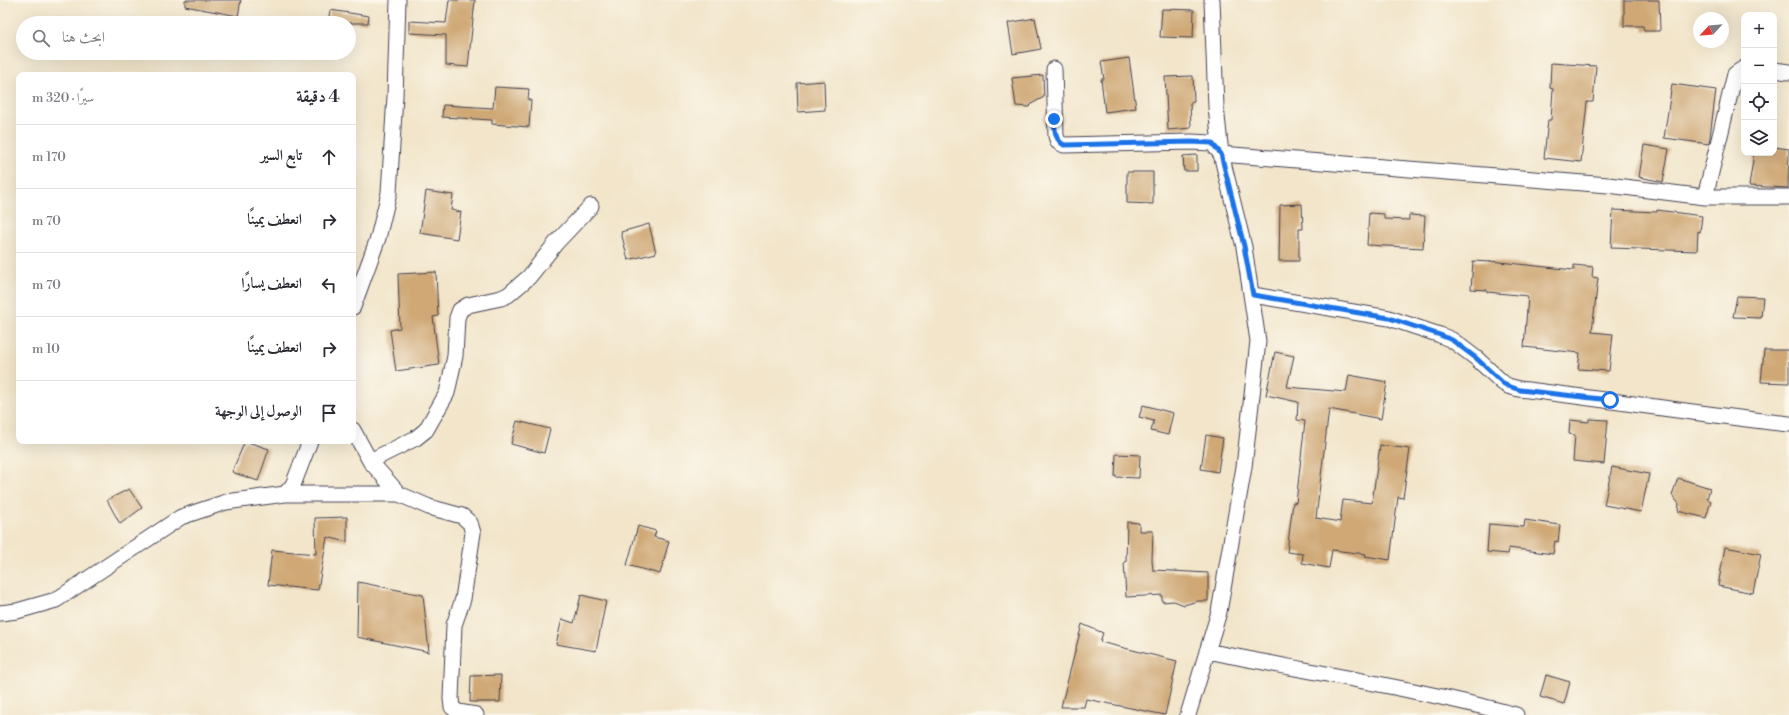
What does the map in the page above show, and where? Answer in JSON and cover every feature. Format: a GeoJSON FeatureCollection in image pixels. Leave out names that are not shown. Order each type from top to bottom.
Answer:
{"type":"FeatureCollection","features":[{"type":"Feature","properties":{"kind":"street"},"geometry":{"type":"LineString","coordinates":[[356,294],[378,238],[389,193],[395,96],[398,0]]}},
{"type":"Feature","properties":{"kind":"street"},"geometry":{"type":"LineString","coordinates":[[1188,715],[1219,612],[1244,467],[1258,341],[1253,295],[1244,246],[1221,154],[1216,107],[1212,0]]}},
{"type":"Feature","properties":{"kind":"street"},"geometry":{"type":"LineString","coordinates":[[1054,69],[1056,136],[1058,142],[1064,145],[1191,142],[1212,143],[1221,154],[1608,185],[1705,197],[1789,197]]}},
{"type":"Feature","properties":{"kind":"street"},"geometry":{"type":"LineString","coordinates":[[1705,197],[1736,74],[1741,70]]}},
{"type":"Feature","properties":{"kind":"street"},"geometry":{"type":"LineString","coordinates":[[1777,70],[1789,72]]}},
{"type":"Feature","properties":{"kind":"street"},"geometry":{"type":"LineString","coordinates":[[370,461],[416,438],[426,430],[447,393],[455,356],[457,318],[460,310],[468,305],[508,295],[528,277],[556,243],[591,206]]}},
{"type":"Feature","properties":{"kind":"street"},"geometry":{"type":"LineString","coordinates":[[1253,295],[1389,318],[1440,335],[1452,340],[1476,358],[1503,383],[1520,390],[1610,400],[1714,416],[1789,424]]}},
{"type":"Feature","properties":{"kind":"street"},"geometry":{"type":"LineString","coordinates":[[356,435],[370,461],[399,494]]}},
{"type":"Feature","properties":{"kind":"street"},"geometry":{"type":"LineString","coordinates":[[285,494],[293,485],[309,444]]}},
{"type":"Feature","properties":{"kind":"street"},"geometry":{"type":"LineString","coordinates":[[0,612],[17,612],[56,600],[181,517],[226,502],[285,494],[399,494],[429,506],[462,516],[470,524],[473,533],[463,599],[454,625],[451,698],[452,707],[458,712],[476,715]]}},
{"type":"Feature","properties":{"kind":"street"},"geometry":{"type":"LineString","coordinates":[[1207,651],[1310,672],[1392,686],[1516,715]]}},
{"type":"Feature","properties":{"kind":"building"},"geometry":{"type":"Polygon","coordinates":[[[185,0],[241,0],[238,16],[185,6],[185,0]]]}},
{"type":"Feature","properties":{"kind":"building"},"geometry":{"type":"Polygon","coordinates":[[[449,0],[475,0],[468,67],[446,65],[446,35],[409,33],[409,21],[446,23],[449,0]]]}},
{"type":"Feature","properties":{"kind":"building"},"geometry":{"type":"Polygon","coordinates":[[[1624,0],[1659,0],[1660,31],[1644,31],[1643,26],[1624,26],[1624,0]]]}},
{"type":"Feature","properties":{"kind":"building"},"geometry":{"type":"Polygon","coordinates":[[[1162,9],[1194,10],[1193,38],[1160,37],[1162,9]]]}},
{"type":"Feature","properties":{"kind":"building"},"geometry":{"type":"Polygon","coordinates":[[[330,10],[369,16],[368,23],[356,23],[356,16],[329,16],[330,10]]]}},
{"type":"Feature","properties":{"kind":"building"},"geometry":{"type":"Polygon","coordinates":[[[1035,18],[1041,49],[1013,54],[1008,23],[1035,18]]]}},
{"type":"Feature","properties":{"kind":"building"},"geometry":{"type":"Polygon","coordinates":[[[1129,58],[1136,108],[1105,112],[1101,79],[1104,79],[1101,62],[1129,58]]]}},
{"type":"Feature","properties":{"kind":"building"},"geometry":{"type":"Polygon","coordinates":[[[1551,63],[1596,66],[1593,102],[1587,102],[1581,162],[1544,158],[1548,120],[1551,120],[1553,89],[1550,88],[1551,63]]]}},
{"type":"Feature","properties":{"kind":"building"},"geometry":{"type":"Polygon","coordinates":[[[1043,75],[1044,97],[1029,107],[1016,106],[1012,78],[1043,75]]]}},
{"type":"Feature","properties":{"kind":"building"},"geometry":{"type":"Polygon","coordinates":[[[1193,76],[1194,102],[1190,103],[1191,128],[1168,130],[1165,77],[1193,76]]]}},
{"type":"Feature","properties":{"kind":"building"},"geometry":{"type":"Polygon","coordinates":[[[824,81],[825,110],[798,112],[797,83],[824,81]]]}},
{"type":"Feature","properties":{"kind":"building"},"geometry":{"type":"Polygon","coordinates":[[[1672,84],[1716,90],[1709,144],[1664,138],[1672,84]]]}},
{"type":"Feature","properties":{"kind":"building"},"geometry":{"type":"Polygon","coordinates":[[[495,87],[529,89],[528,100],[531,100],[529,127],[492,124],[492,120],[442,117],[443,105],[493,108],[495,87]]]}},
{"type":"Feature","properties":{"kind":"building"},"geometry":{"type":"Polygon","coordinates":[[[1644,145],[1669,149],[1663,182],[1639,177],[1644,145]]]}},
{"type":"Feature","properties":{"kind":"building"},"geometry":{"type":"Polygon","coordinates":[[[1777,147],[1789,149],[1788,188],[1749,186],[1754,156],[1777,156],[1777,147]]]}},
{"type":"Feature","properties":{"kind":"building"},"geometry":{"type":"Polygon","coordinates":[[[1197,155],[1197,171],[1184,171],[1183,156],[1197,155]]]}},
{"type":"Feature","properties":{"kind":"building"},"geometry":{"type":"Polygon","coordinates":[[[1127,172],[1153,172],[1153,204],[1127,203],[1127,172]]]}},
{"type":"Feature","properties":{"kind":"building"},"geometry":{"type":"Polygon","coordinates":[[[426,191],[453,195],[451,210],[461,212],[457,239],[420,233],[426,191]]]}},
{"type":"Feature","properties":{"kind":"building"},"geometry":{"type":"Polygon","coordinates":[[[1302,204],[1303,229],[1299,229],[1299,261],[1279,261],[1280,205],[1302,204]]]}},
{"type":"Feature","properties":{"kind":"building"},"geometry":{"type":"Polygon","coordinates":[[[1613,210],[1657,212],[1657,210],[1702,216],[1700,232],[1698,231],[1697,251],[1611,248],[1613,210]]]}},
{"type":"Feature","properties":{"kind":"building"},"geometry":{"type":"Polygon","coordinates":[[[1369,213],[1384,214],[1384,219],[1409,220],[1409,215],[1425,216],[1423,248],[1367,245],[1369,213]]]}},
{"type":"Feature","properties":{"kind":"building"},"geometry":{"type":"Polygon","coordinates":[[[649,224],[656,253],[628,260],[621,232],[649,224]]]}},
{"type":"Feature","properties":{"kind":"building"},"geometry":{"type":"Polygon","coordinates":[[[1473,261],[1490,261],[1574,270],[1574,265],[1593,267],[1592,277],[1598,278],[1592,332],[1613,334],[1609,371],[1578,369],[1580,353],[1524,347],[1528,296],[1471,289],[1473,261]]]}},
{"type":"Feature","properties":{"kind":"building"},"geometry":{"type":"Polygon","coordinates":[[[436,272],[438,316],[433,317],[439,365],[396,371],[390,330],[400,328],[398,274],[436,272]]]}},
{"type":"Feature","properties":{"kind":"building"},"geometry":{"type":"Polygon","coordinates":[[[1737,296],[1763,297],[1761,318],[1733,317],[1737,296]]]}},
{"type":"Feature","properties":{"kind":"building"},"geometry":{"type":"Polygon","coordinates":[[[1764,350],[1789,350],[1789,383],[1761,382],[1764,350]]]}},
{"type":"Feature","properties":{"kind":"building"},"geometry":{"type":"Polygon","coordinates":[[[1275,352],[1294,356],[1287,387],[1346,392],[1349,375],[1387,382],[1381,419],[1329,409],[1316,518],[1340,522],[1343,500],[1372,503],[1380,445],[1410,449],[1403,498],[1398,497],[1390,560],[1365,556],[1366,554],[1332,550],[1329,568],[1302,563],[1303,554],[1287,552],[1293,502],[1296,503],[1305,421],[1297,420],[1298,402],[1266,395],[1275,352]]]}},
{"type":"Feature","properties":{"kind":"building"},"geometry":{"type":"Polygon","coordinates":[[[1143,405],[1173,413],[1168,435],[1151,431],[1154,421],[1139,417],[1143,405]]]}},
{"type":"Feature","properties":{"kind":"building"},"geometry":{"type":"Polygon","coordinates":[[[1589,419],[1608,420],[1604,464],[1573,461],[1575,435],[1569,434],[1570,420],[1589,422],[1589,419]]]}},
{"type":"Feature","properties":{"kind":"building"},"geometry":{"type":"Polygon","coordinates":[[[517,421],[550,429],[544,453],[511,444],[517,421]]]}},
{"type":"Feature","properties":{"kind":"building"},"geometry":{"type":"Polygon","coordinates":[[[1206,435],[1223,438],[1218,472],[1201,469],[1206,435]]]}},
{"type":"Feature","properties":{"kind":"building"},"geometry":{"type":"Polygon","coordinates":[[[244,444],[254,444],[269,449],[258,481],[232,472],[244,444]]]}},
{"type":"Feature","properties":{"kind":"building"},"geometry":{"type":"Polygon","coordinates":[[[1116,454],[1140,455],[1139,478],[1115,477],[1116,454]]]}},
{"type":"Feature","properties":{"kind":"building"},"geometry":{"type":"Polygon","coordinates":[[[1612,467],[1649,474],[1641,512],[1604,505],[1612,467]]]}},
{"type":"Feature","properties":{"kind":"building"},"geometry":{"type":"Polygon","coordinates":[[[1678,478],[1710,488],[1707,499],[1711,501],[1706,518],[1678,511],[1679,504],[1672,495],[1678,478]]]}},
{"type":"Feature","properties":{"kind":"building"},"geometry":{"type":"Polygon","coordinates":[[[129,489],[142,508],[120,524],[107,500],[129,489]]]}},
{"type":"Feature","properties":{"kind":"building"},"geometry":{"type":"Polygon","coordinates":[[[347,517],[347,542],[327,537],[318,590],[268,585],[272,550],[316,554],[315,518],[347,517]]]}},
{"type":"Feature","properties":{"kind":"building"},"geometry":{"type":"Polygon","coordinates":[[[1525,520],[1560,525],[1558,542],[1555,541],[1553,554],[1509,548],[1508,554],[1487,552],[1489,524],[1524,527],[1525,520]]]}},
{"type":"Feature","properties":{"kind":"building"},"geometry":{"type":"Polygon","coordinates":[[[1127,522],[1139,523],[1139,531],[1153,531],[1153,570],[1208,573],[1208,601],[1198,601],[1184,605],[1174,601],[1162,602],[1162,595],[1126,597],[1124,562],[1126,562],[1127,522]]]}},
{"type":"Feature","properties":{"kind":"building"},"geometry":{"type":"Polygon","coordinates":[[[638,526],[656,531],[654,537],[669,541],[660,574],[627,565],[638,526]]]}},
{"type":"Feature","properties":{"kind":"building"},"geometry":{"type":"Polygon","coordinates":[[[1725,547],[1761,554],[1753,593],[1718,586],[1725,547]]]}},
{"type":"Feature","properties":{"kind":"building"},"geometry":{"type":"Polygon","coordinates":[[[358,582],[423,595],[429,652],[357,637],[358,582]]]}},
{"type":"Feature","properties":{"kind":"building"},"geometry":{"type":"Polygon","coordinates":[[[581,595],[606,601],[596,651],[556,644],[562,619],[574,623],[581,595]]]}},
{"type":"Feature","properties":{"kind":"building"},"geometry":{"type":"Polygon","coordinates":[[[1082,624],[1103,633],[1100,642],[1177,661],[1165,715],[1086,699],[1084,707],[1061,707],[1082,624]]]}},
{"type":"Feature","properties":{"kind":"building"},"geometry":{"type":"Polygon","coordinates":[[[501,675],[500,702],[470,702],[471,676],[501,675]]]}},
{"type":"Feature","properties":{"kind":"building"},"geometry":{"type":"Polygon","coordinates":[[[1546,675],[1570,682],[1564,704],[1540,697],[1546,675]]]}},
{"type":"Feature","properties":{"kind":"route"},"geometry":{"type":"LineString","coordinates":[[1054,119],[1058,142],[1064,145],[1074,146],[1191,142],[1212,143],[1221,154],[1244,246],[1253,295],[1389,318],[1452,340],[1476,358],[1508,386],[1520,390],[1610,400]]}}]}
